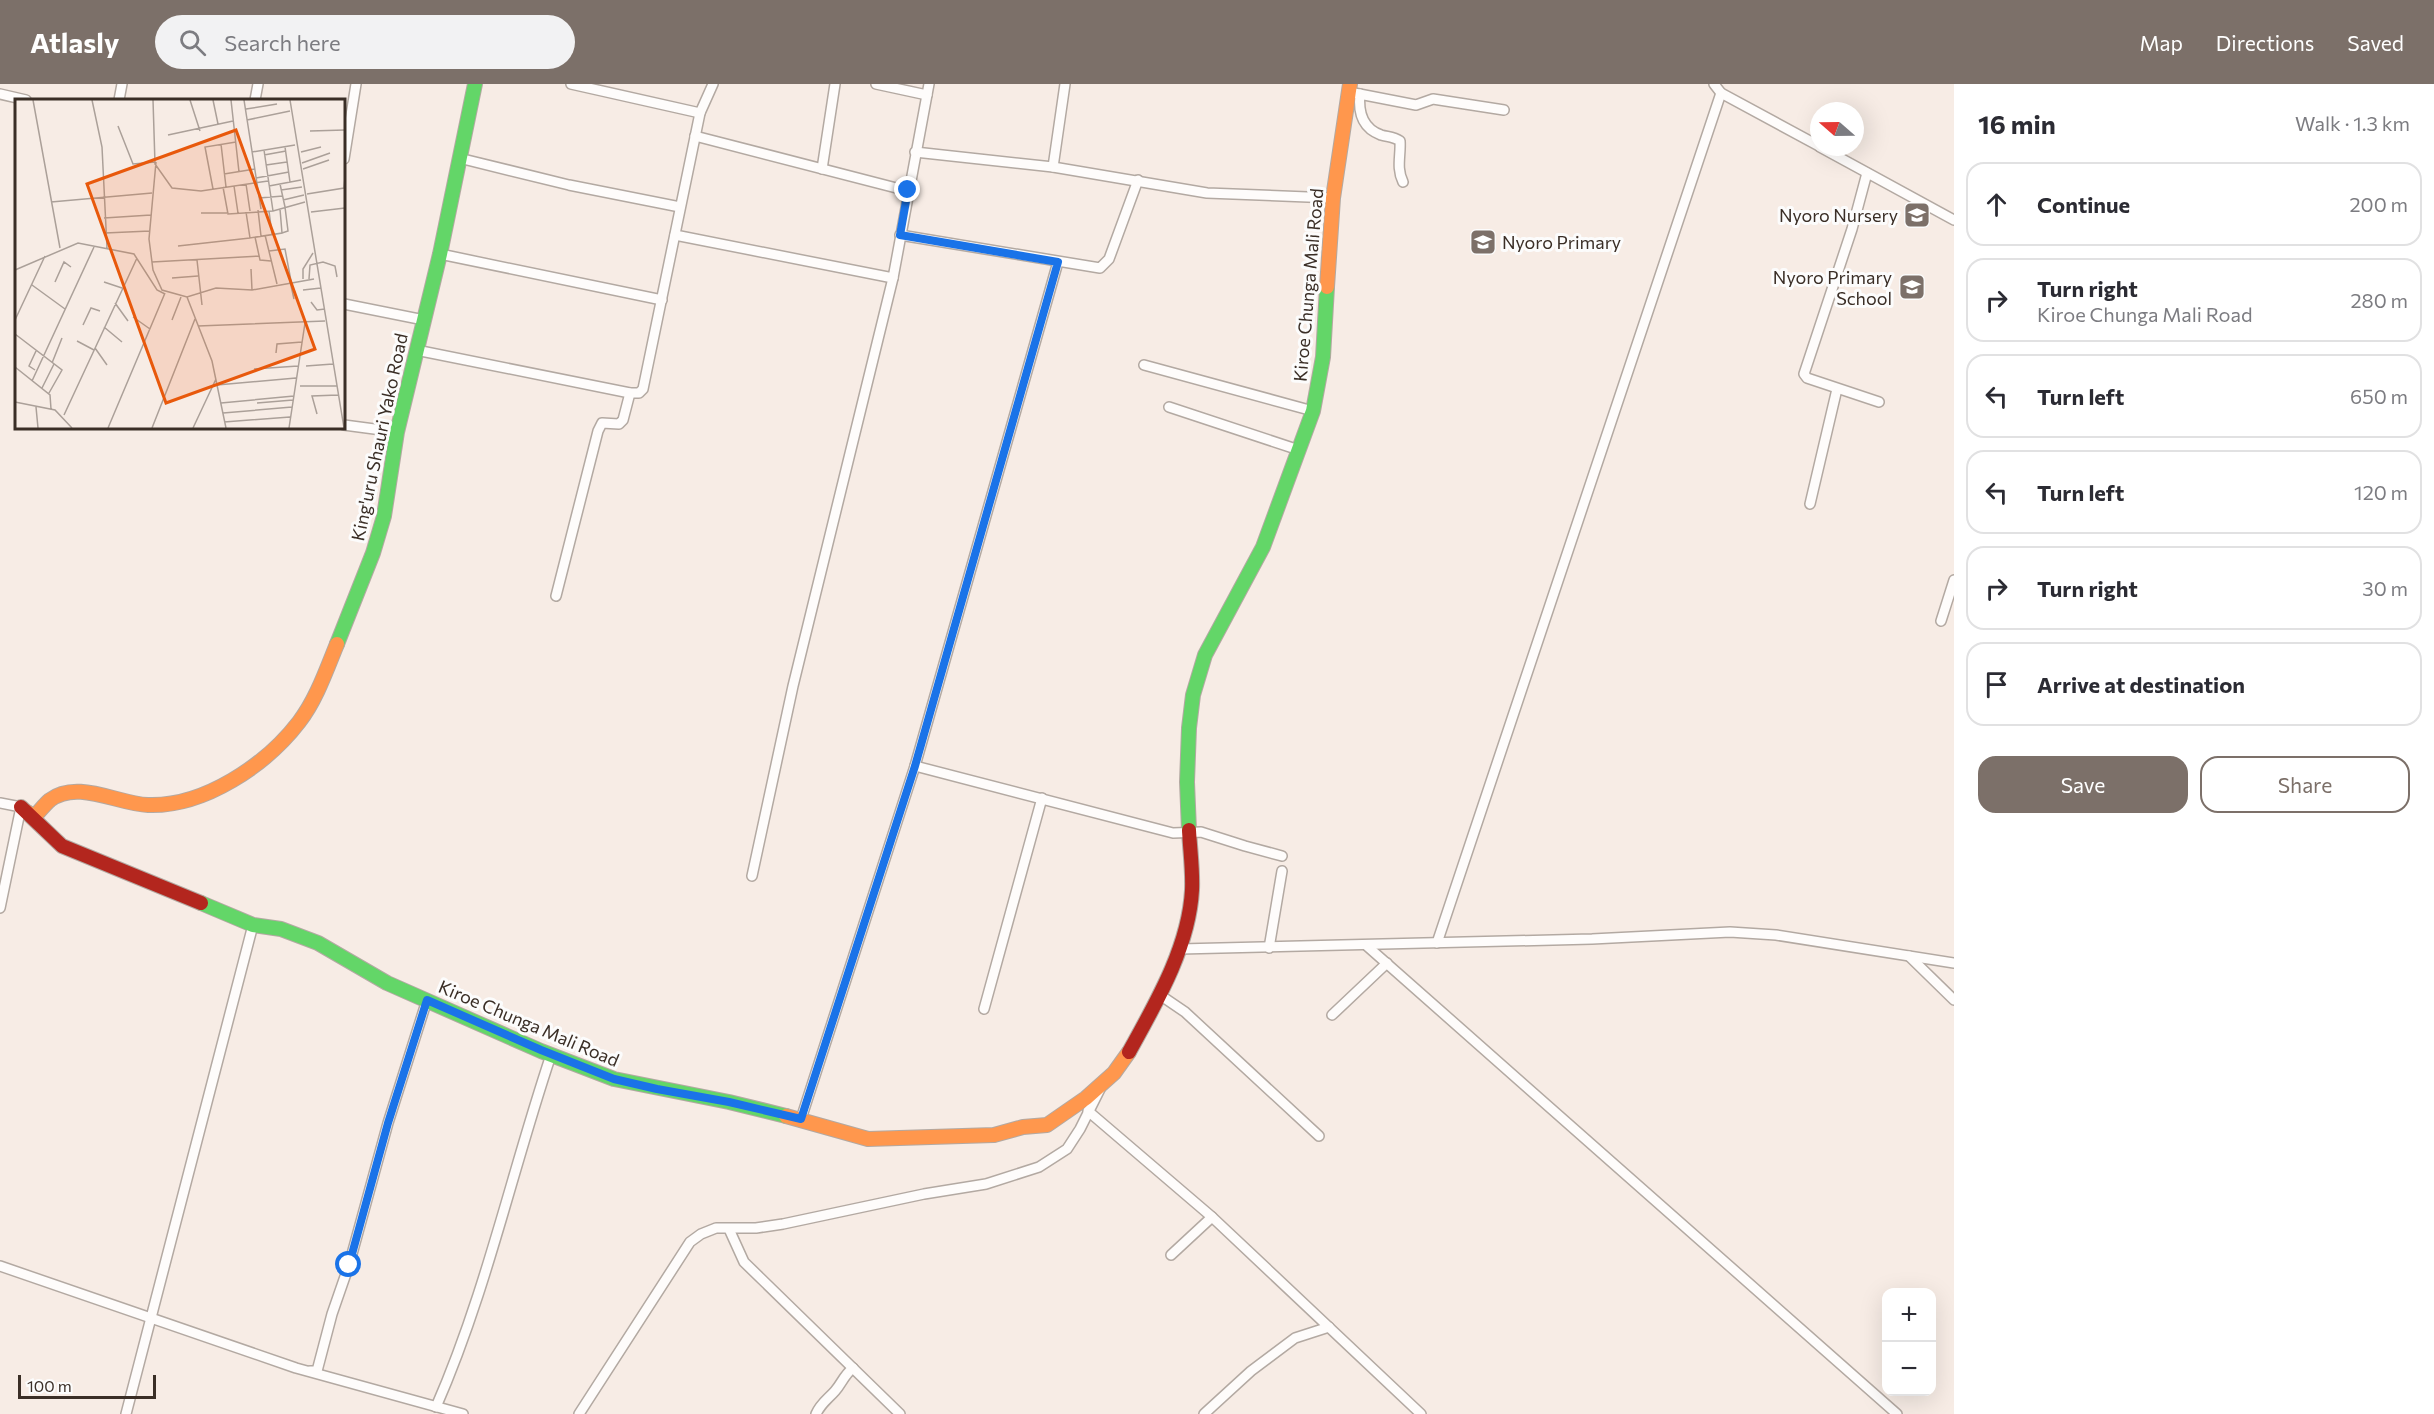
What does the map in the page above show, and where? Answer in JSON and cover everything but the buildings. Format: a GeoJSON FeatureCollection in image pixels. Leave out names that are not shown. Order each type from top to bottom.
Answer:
{"type":"FeatureCollection","features":[{"type":"Feature","properties":{"kind":"street"},"geometry":{"type":"LineString","coordinates":[[118,99],[122,84]]}},
{"type":"Feature","properties":{"kind":"street"},"geometry":{"type":"LineString","coordinates":[[255,99],[258,84]]}},
{"type":"Feature","properties":{"kind":"street"},"geometry":{"type":"LineString","coordinates":[[345,153],[356,84]]}},
{"type":"Feature","properties":{"kind":"street","name":"King'uru Shauri Yako Road"},"geometry":{"type":"LineString","coordinates":[[21,807],[34,817],[51,799],[70,793],[90,793],[147,805],[204,796],[270,754],[300,721],[320,686],[373,553],[384,516],[397,432],[440,254],[476,84]]}},
{"type":"Feature","properties":{"kind":"street"},"geometry":{"type":"LineString","coordinates":[[571,84],[604,88],[700,113]]}},
{"type":"Feature","properties":{"kind":"street"},"geometry":{"type":"LineString","coordinates":[[416,350],[639,393],[643,389],[700,113],[713,84]]}},
{"type":"Feature","properties":{"kind":"street"},"geometry":{"type":"LineString","coordinates":[[822,169],[836,84]]}},
{"type":"Feature","properties":{"kind":"street"},"geometry":{"type":"LineString","coordinates":[[876,84],[927,95]]}},
{"type":"Feature","properties":{"kind":"street"},"geometry":{"type":"LineString","coordinates":[[752,876],[794,686],[893,278],[929,84]]}},
{"type":"Feature","properties":{"kind":"street"},"geometry":{"type":"LineString","coordinates":[[1053,167],[1065,84]]}},
{"type":"Feature","properties":{"kind":"street"},"geometry":{"type":"LineString","coordinates":[[1714,84],[1721,93],[1810,142]]}},
{"type":"Feature","properties":{"kind":"street"},"geometry":{"type":"LineString","coordinates":[[1403,182],[1399,174],[1400,141],[1372,130],[1363,121],[1353,90],[1416,105],[1433,99],[1504,110]]}},
{"type":"Feature","properties":{"kind":"street","name":"Kiroe Chunga Mali Road"},"geometry":{"type":"LineString","coordinates":[[21,807],[62,846],[253,924],[281,929],[318,943],[387,983],[552,1055],[614,1079],[801,1119],[868,1139],[994,1135],[1023,1127],[1047,1125],[1086,1098],[1114,1073],[1128,1054],[1160,995],[1180,949],[1192,891],[1187,782],[1189,728],[1198,676],[1215,635],[1240,593],[1263,547],[1313,411],[1323,357],[1333,198],[1353,90]]}},
{"type":"Feature","properties":{"kind":"street"},"geometry":{"type":"LineString","coordinates":[[1437,943],[1721,93]]}},
{"type":"Feature","properties":{"kind":"street"},"geometry":{"type":"LineString","coordinates":[[0,94],[22,99]]}},
{"type":"Feature","properties":{"kind":"street"},"geometry":{"type":"LineString","coordinates":[[695,136],[908,190]]}},
{"type":"Feature","properties":{"kind":"street"},"geometry":{"type":"LineString","coordinates":[[915,152],[1053,167],[1207,193],[1333,198]]}},
{"type":"Feature","properties":{"kind":"street"},"geometry":{"type":"LineString","coordinates":[[1836,156],[1954,220]]}},
{"type":"Feature","properties":{"kind":"street"},"geometry":{"type":"LineString","coordinates":[[459,158],[680,207]]}},
{"type":"Feature","properties":{"kind":"street"},"geometry":{"type":"LineString","coordinates":[[1867,173],[1852,229],[1804,374],[1807,378],[1879,402]]}},
{"type":"Feature","properties":{"kind":"street"},"geometry":{"type":"LineString","coordinates":[[900,235],[1092,268],[1105,265],[1138,180]]}},
{"type":"Feature","properties":{"kind":"street"},"geometry":{"type":"LineString","coordinates":[[675,235],[893,278]]}},
{"type":"Feature","properties":{"kind":"street"},"geometry":{"type":"LineString","coordinates":[[440,254],[662,300]]}},
{"type":"Feature","properties":{"kind":"street"},"geometry":{"type":"LineString","coordinates":[[801,1119],[915,766],[1058,262]]}},
{"type":"Feature","properties":{"kind":"street"},"geometry":{"type":"LineString","coordinates":[[345,304],[424,320]]}},
{"type":"Feature","properties":{"kind":"street"},"geometry":{"type":"LineString","coordinates":[[1144,365],[1313,411]]}},
{"type":"Feature","properties":{"kind":"street"},"geometry":{"type":"LineString","coordinates":[[1810,504],[1837,389]]}},
{"type":"Feature","properties":{"kind":"street"},"geometry":{"type":"LineString","coordinates":[[556,596],[597,431],[602,423],[619,424],[623,420],[630,393]]}},
{"type":"Feature","properties":{"kind":"street"},"geometry":{"type":"LineString","coordinates":[[1168,407],[1299,450]]}},
{"type":"Feature","properties":{"kind":"street"},"geometry":{"type":"LineString","coordinates":[[345,424],[397,432]]}},
{"type":"Feature","properties":{"kind":"street"},"geometry":{"type":"LineString","coordinates":[[1941,621],[1954,580]]}},
{"type":"Feature","properties":{"kind":"street"},"geometry":{"type":"LineString","coordinates":[[915,766],[1173,833],[1201,832],[1282,855]]}},
{"type":"Feature","properties":{"kind":"street"},"geometry":{"type":"LineString","coordinates":[[984,1009],[1042,798]]}},
{"type":"Feature","properties":{"kind":"street"},"geometry":{"type":"LineString","coordinates":[[0,803],[21,807],[0,908]]}},
{"type":"Feature","properties":{"kind":"street"},"geometry":{"type":"LineString","coordinates":[[1269,948],[1282,871]]}},
{"type":"Feature","properties":{"kind":"street"},"geometry":{"type":"LineString","coordinates":[[126,1414],[253,924]]}},
{"type":"Feature","properties":{"kind":"street"},"geometry":{"type":"LineString","coordinates":[[1180,949],[1367,946],[1730,932],[1776,935],[1954,963]]}},
{"type":"Feature","properties":{"kind":"street"},"geometry":{"type":"LineString","coordinates":[[1367,946],[1897,1414]]}},
{"type":"Feature","properties":{"kind":"street"},"geometry":{"type":"LineString","coordinates":[[1910,956],[1954,1000]]}},
{"type":"Feature","properties":{"kind":"street"},"geometry":{"type":"LineString","coordinates":[[1332,1015],[1387,963]]}},
{"type":"Feature","properties":{"kind":"street"},"geometry":{"type":"LineString","coordinates":[[1160,995],[1185,1012],[1319,1136]]}},
{"type":"Feature","properties":{"kind":"street"},"geometry":{"type":"LineString","coordinates":[[308,1371],[317,1371],[388,1123],[427,1000]]}},
{"type":"Feature","properties":{"kind":"street"},"geometry":{"type":"LineString","coordinates":[[436,1407],[453,1369],[486,1271],[514,1182],[527,1126],[552,1055]]}},
{"type":"Feature","properties":{"kind":"street"},"geometry":{"type":"LineString","coordinates":[[579,1414],[690,1242],[701,1233],[716,1228],[756,1228],[783,1224],[924,1194],[986,1184],[1039,1167],[1067,1149],[1104,1082]]}},
{"type":"Feature","properties":{"kind":"street"},"geometry":{"type":"LineString","coordinates":[[1088,1111],[1212,1217],[1421,1414]]}},
{"type":"Feature","properties":{"kind":"street"},"geometry":{"type":"LineString","coordinates":[[1171,1255],[1212,1217]]}},
{"type":"Feature","properties":{"kind":"street"},"geometry":{"type":"LineString","coordinates":[[729,1228],[744,1262],[900,1414]]}},
{"type":"Feature","properties":{"kind":"street"},"geometry":{"type":"LineString","coordinates":[[0,1266],[308,1371],[463,1414]]}},
{"type":"Feature","properties":{"kind":"street"},"geometry":{"type":"LineString","coordinates":[[1204,1414],[1251,1371],[1295,1338],[1329,1327]]}},
{"type":"Feature","properties":{"kind":"street"},"geometry":{"type":"LineString","coordinates":[[816,1414],[822,1402],[832,1394],[845,1375],[853,1368]]}},
{"type":"Feature","properties":{"kind":"traffic: fast"},"geometry":{"type":"LineString","coordinates":[[337,644],[373,553],[384,516],[397,432],[440,254],[475,84]]}},
{"type":"Feature","properties":{"kind":"traffic: fast"},"geometry":{"type":"LineString","coordinates":[[1189,830],[1187,782],[1193,695],[1205,655],[1263,547],[1313,411],[1323,357],[1327,287]]}},
{"type":"Feature","properties":{"kind":"traffic: fast"},"geometry":{"type":"LineString","coordinates":[[201,903],[253,925],[281,929],[318,943],[387,983],[541,1051],[614,1079],[786,1116]]}},
{"type":"Feature","properties":{"kind":"traffic: slow"},"geometry":{"type":"LineString","coordinates":[[1327,287],[1333,198],[1350,84]]}},
{"type":"Feature","properties":{"kind":"traffic: slow"},"geometry":{"type":"LineString","coordinates":[[27,812],[34,817],[50,800],[61,794],[72,792],[98,794],[148,805],[169,804],[212,791],[251,768],[285,738],[299,722],[316,695],[337,644]]}},
{"type":"Feature","properties":{"kind":"traffic: slow"},"geometry":{"type":"LineString","coordinates":[[786,1116],[868,1139],[994,1135],[1023,1127],[1047,1125],[1086,1098],[1114,1073],[1129,1052]]}},
{"type":"Feature","properties":{"kind":"traffic: jam"},"geometry":{"type":"LineString","coordinates":[[21,807],[62,846],[201,903]]}},
{"type":"Feature","properties":{"kind":"traffic: jam"},"geometry":{"type":"LineString","coordinates":[[1129,1052],[1170,974],[1185,932],[1192,890],[1189,830]]}},
{"type":"Feature","properties":{"kind":"place","name":"Nyoro Nursery"},"geometry":{"type":"Point","coordinates":[1917,215]}},
{"type":"Feature","properties":{"kind":"place","name":"Nyoro Primary"},"geometry":{"type":"Point","coordinates":[1483,242]}},
{"type":"Feature","properties":{"kind":"place","name":"Nyoro Primary School"},"geometry":{"type":"Point","coordinates":[1912,287]}},
{"type":"Feature","properties":{"kind":"route"},"geometry":{"type":"LineString","coordinates":[[349,1265],[388,1123],[427,1000],[614,1079],[801,1119],[915,766],[1058,262],[900,235],[908,190]]}}]}
